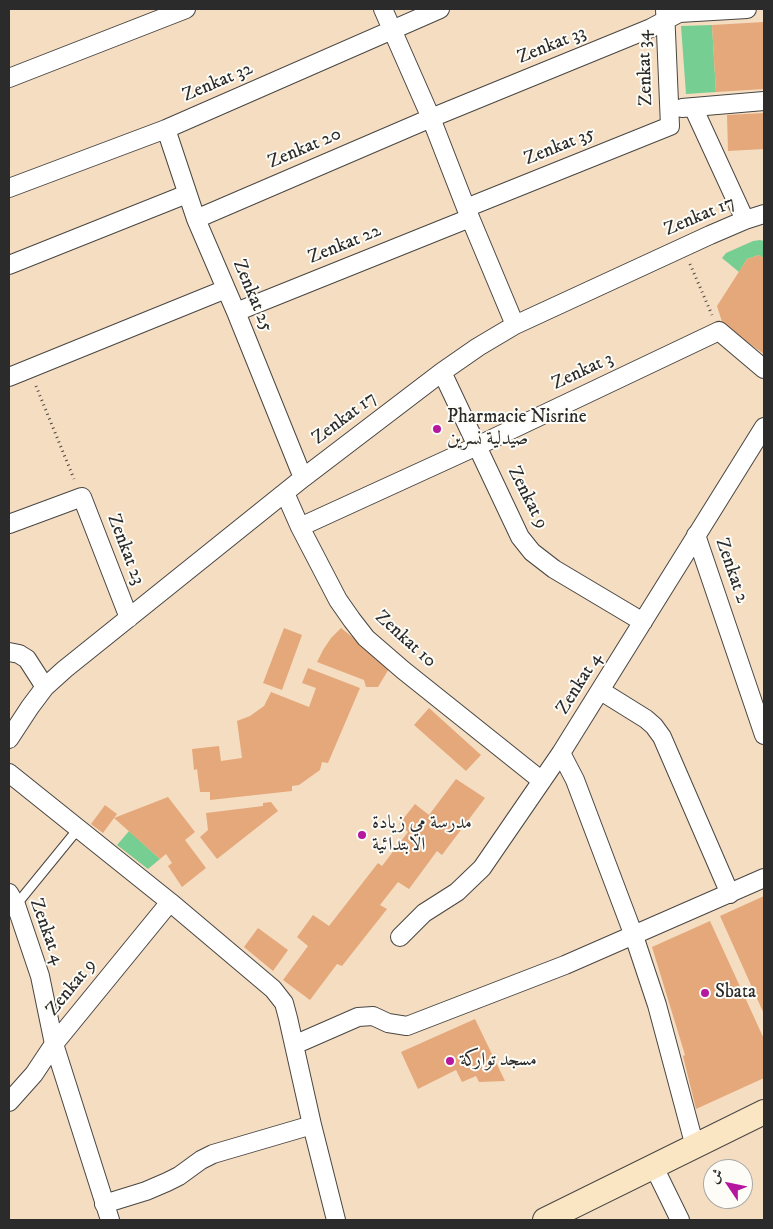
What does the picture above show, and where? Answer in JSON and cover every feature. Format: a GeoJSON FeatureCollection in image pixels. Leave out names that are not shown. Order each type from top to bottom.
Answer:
{"type":"FeatureCollection","features":[{"type":"Feature","properties":{"kind":"street"},"geometry":{"type":"LineString","coordinates":[[383,9],[431,118],[515,325]]}},
{"type":"Feature","properties":{"kind":"street","name":"Zenkat 32"},"geometry":{"type":"LineString","coordinates":[[9,188],[166,129],[440,9]]}},
{"type":"Feature","properties":{"kind":"street","name":"Zenkat 33"},"geometry":{"type":"LineString","coordinates":[[431,118],[651,28],[665,14],[747,9]]}},
{"type":"Feature","properties":{"kind":"street"},"geometry":{"type":"LineString","coordinates":[[9,78],[174,11]]}},
{"type":"Feature","properties":{"kind":"street","name":"Zenkat 34"},"geometry":{"type":"LineString","coordinates":[[665,14],[669,117]]}},
{"type":"Feature","properties":{"kind":"street","name":"Zenkat 35"},"geometry":{"type":"LineString","coordinates":[[468,213],[693,107],[764,101]]}},
{"type":"Feature","properties":{"kind":"street"},"geometry":{"type":"LineString","coordinates":[[693,107],[745,220]]}},
{"type":"Feature","properties":{"kind":"street","name":"Zenkat 20"},"geometry":{"type":"LineString","coordinates":[[196,219],[431,118]]}},
{"type":"Feature","properties":{"kind":"street","name":"Zenkat 25"},"geometry":{"type":"LineString","coordinates":[[166,129],[196,219],[304,478]]}},
{"type":"Feature","properties":{"kind":"street"},"geometry":{"type":"LineString","coordinates":[[9,265],[188,194]]}},
{"type":"Feature","properties":{"kind":"street","name":"Zenkat 22"},"geometry":{"type":"LineString","coordinates":[[236,312],[468,213]]}},
{"type":"Feature","properties":{"kind":"street","name":"Zenkat 17"},"geometry":{"type":"LineString","coordinates":[[9,739],[44,687],[66,668],[304,478],[442,372],[478,347],[515,325],[683,247],[745,220],[764,214]]}},
{"type":"Feature","properties":{"kind":"street"},"geometry":{"type":"LineString","coordinates":[[9,377],[226,290]]}},
{"type":"Feature","properties":{"kind":"street"},"geometry":{"type":"LineString","coordinates":[[719,331],[764,368]]}},
{"type":"Feature","properties":{"kind":"street","name":"Zenkat 3"},"geometry":{"type":"LineString","coordinates":[[300,527],[477,446],[719,331]]}},
{"type":"Feature","properties":{"kind":"street","name":"Zenkat 9"},"geometry":{"type":"LineString","coordinates":[[442,372],[520,537],[532,552],[554,569],[643,622]]}},
{"type":"Feature","properties":{"kind":"street","name":"Zenkat 4"},"geometry":{"type":"LineString","coordinates":[[400,937],[424,913],[457,892],[482,868],[561,753],[764,427]]}},
{"type":"Feature","properties":{"kind":"street","name":"Zenkat 10"},"geometry":{"type":"LineString","coordinates":[[285,493],[300,527],[338,600],[366,638],[403,670],[542,781]]}},
{"type":"Feature","properties":{"kind":"street"},"geometry":{"type":"LineString","coordinates":[[9,524],[82,497]]}},
{"type":"Feature","properties":{"kind":"street","name":"Zenkat 23"},"geometry":{"type":"LineString","coordinates":[[82,497],[128,618]]}},
{"type":"Feature","properties":{"kind":"street","name":"Zenkat 2"},"geometry":{"type":"LineString","coordinates":[[696,535],[764,734]]}},
{"type":"Feature","properties":{"kind":"street"},"geometry":{"type":"LineString","coordinates":[[9,652],[19,654],[27,659],[44,687]]}},
{"type":"Feature","properties":{"kind":"street"},"geometry":{"type":"LineString","coordinates":[[600,691],[646,719],[662,737],[730,894]]}},
{"type":"Feature","properties":{"kind":"street"},"geometry":{"type":"LineString","coordinates":[[561,753],[575,780],[634,936],[657,1005],[695,1147]]}},
{"type":"Feature","properties":{"kind":"street"},"geometry":{"type":"LineString","coordinates":[[9,772],[170,902],[273,989],[284,1003],[336,1220]]}},
{"type":"Feature","properties":{"kind":"street"},"geometry":{"type":"LineString","coordinates":[[294,1045],[358,1017],[373,1016],[388,1023],[407,1026],[565,966],[764,878]]}},
{"type":"Feature","properties":{"kind":"street","name":"Zenkat 4"},"geometry":{"type":"LineString","coordinates":[[12,899],[40,976],[54,1044],[107,1212]]}},
{"type":"Feature","properties":{"kind":"street","name":"Zenkat 9"},"geometry":{"type":"LineString","coordinates":[[9,1102],[34,1074],[54,1044],[170,902]]}},
{"type":"Feature","properties":{"kind":"street"},"geometry":{"type":"LineString","coordinates":[[545,1220],[569,1215],[654,1167],[764,1112]]}},
{"type":"Feature","properties":{"kind":"street"},"geometry":{"type":"LineString","coordinates":[[107,1212],[179,1176],[213,1154],[312,1125]]}},
{"type":"Feature","properties":{"kind":"street"},"geometry":{"type":"LineString","coordinates":[[654,1167],[680,1220]]}},
{"type":"Feature","properties":{"kind":"lane"},"geometry":{"type":"LineString","coordinates":[[12,899],[78,829]]}},
{"type":"Feature","properties":{"kind":"path"},"geometry":{"type":"LineString","coordinates":[[683,247],[719,331]]}},
{"type":"Feature","properties":{"kind":"path"},"geometry":{"type":"LineString","coordinates":[[28,369],[82,497]]}},
{"type":"Feature","properties":{"kind":"green space"},"geometry":{"type":"Polygon","coordinates":[[[712,25],[716,92],[686,94],[681,26],[712,25]]]}},
{"type":"Feature","properties":{"kind":"green space"},"geometry":{"type":"Polygon","coordinates":[[[753,241],[764,241],[764,258],[759,255],[747,259],[739,272],[722,258],[726,253],[753,241]]]}},
{"type":"Feature","properties":{"kind":"green space"},"geometry":{"type":"Polygon","coordinates":[[[129,831],[160,859],[148,869],[117,845],[129,831]]]}},
{"type":"Feature","properties":{"kind":"building"},"geometry":{"type":"Polygon","coordinates":[[[764,22],[764,89],[716,92],[712,25],[764,22]]]}},
{"type":"Feature","properties":{"kind":"building"},"geometry":{"type":"Polygon","coordinates":[[[764,113],[764,149],[728,151],[727,115],[764,113]]]}},
{"type":"Feature","properties":{"kind":"building"},"geometry":{"type":"Polygon","coordinates":[[[759,255],[764,258],[764,354],[723,325],[717,306],[747,259],[759,255]]]}},
{"type":"Feature","properties":{"kind":"building"},"geometry":{"type":"Polygon","coordinates":[[[284,628],[302,635],[282,690],[263,683],[284,628]]]}},
{"type":"Feature","properties":{"kind":"building"},"geometry":{"type":"Polygon","coordinates":[[[341,628],[390,667],[378,687],[366,687],[364,680],[317,662],[331,638],[341,628]]]}},
{"type":"Feature","properties":{"kind":"building"},"geometry":{"type":"Polygon","coordinates":[[[308,668],[360,688],[328,763],[322,762],[320,770],[299,785],[292,786],[292,791],[210,800],[210,792],[200,792],[197,769],[194,770],[192,749],[219,746],[221,761],[242,758],[237,721],[250,716],[264,706],[271,692],[309,707],[316,688],[302,683],[308,668]]]}},
{"type":"Feature","properties":{"kind":"building"},"geometry":{"type":"Polygon","coordinates":[[[429,708],[481,755],[466,771],[414,725],[429,708]]]}},
{"type":"Feature","properties":{"kind":"building"},"geometry":{"type":"Polygon","coordinates":[[[456,779],[485,798],[442,855],[437,851],[409,889],[398,882],[380,905],[387,909],[342,966],[337,964],[310,1000],[283,980],[308,946],[297,937],[313,915],[329,926],[378,863],[382,866],[408,832],[399,824],[415,804],[429,815],[456,779]]]}},
{"type":"Feature","properties":{"kind":"building"},"geometry":{"type":"Polygon","coordinates":[[[168,797],[195,832],[185,840],[206,868],[182,887],[168,866],[172,863],[166,854],[160,859],[114,818],[168,797]]]}},
{"type":"Feature","properties":{"kind":"building"},"geometry":{"type":"Polygon","coordinates":[[[271,802],[278,811],[217,859],[200,837],[208,830],[206,813],[263,806],[263,803],[271,802]]]}},
{"type":"Feature","properties":{"kind":"building"},"geometry":{"type":"Polygon","coordinates":[[[105,805],[117,814],[103,833],[91,824],[105,805]]]}},
{"type":"Feature","properties":{"kind":"building","name":"Sbata"},"geometry":{"type":"Polygon","coordinates":[[[764,896],[764,1014],[720,916],[764,896]]]}},
{"type":"Feature","properties":{"kind":"building","name":"Sbata"},"geometry":{"type":"Polygon","coordinates":[[[710,921],[764,1039],[764,1078],[696,1109],[683,1056],[685,1055],[652,947],[710,921]]]}},
{"type":"Feature","properties":{"kind":"building"},"geometry":{"type":"Polygon","coordinates":[[[258,928],[288,950],[273,971],[244,947],[258,928]]]}},
{"type":"Feature","properties":{"kind":"building","name":"مسجد تواركة"},"geometry":{"type":"Polygon","coordinates":[[[475,1019],[505,1081],[479,1082],[476,1076],[462,1082],[456,1070],[418,1089],[401,1052],[475,1019]]]}},
{"type":"Feature","properties":{"kind":"place","name":"Pharmacie Nisrine صيدلية نسرين"},"geometry":{"type":"Point","coordinates":[437,429]}},
{"type":"Feature","properties":{"kind":"place","name":"مدرسة مي زيادة الابتدائية"},"geometry":{"type":"Point","coordinates":[362,835]}},
{"type":"Feature","properties":{"kind":"place","name":"Sbata"},"geometry":{"type":"Point","coordinates":[705,993]}},
{"type":"Feature","properties":{"kind":"place","name":"مسجد تواركة"},"geometry":{"type":"Point","coordinates":[450,1061]}}]}
